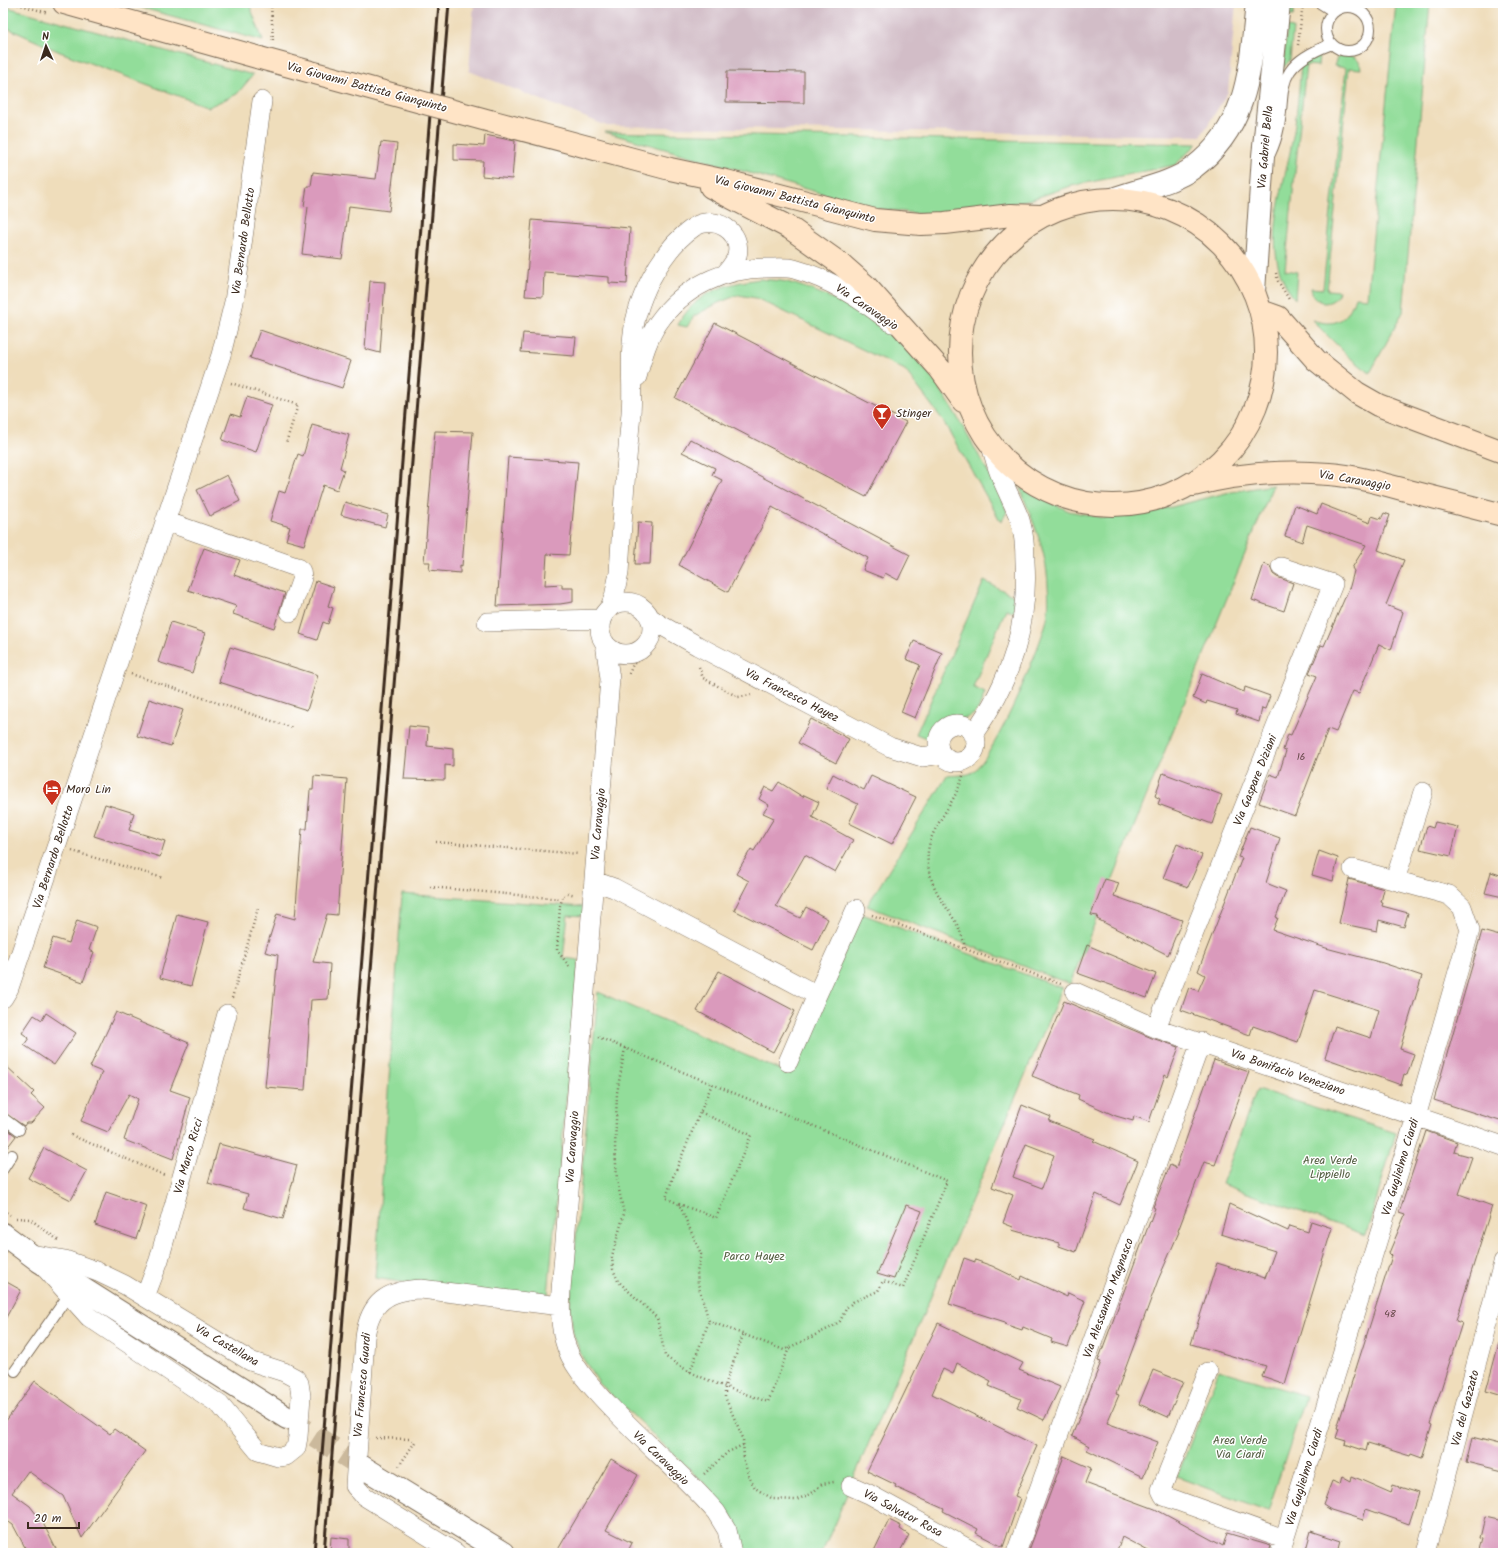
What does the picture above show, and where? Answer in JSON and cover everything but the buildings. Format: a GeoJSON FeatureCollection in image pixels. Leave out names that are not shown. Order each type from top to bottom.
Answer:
{"type":"FeatureCollection","features":[{"type":"Feature","properties":{"kind":"main road","name":"Via Giovanni Battista Gianquinto"},"geometry":{"type":"LineString","coordinates":[[64,3],[260,58],[670,169],[726,181],[875,220],[921,224],[945,223],[1011,215],[1041,216]]}},
{"type":"Feature","properties":{"kind":"main road","name":"Via Giovanni Battista Gianquinto"},"geometry":{"type":"LineString","coordinates":[[670,169],[756,209],[790,228],[842,265],[866,286],[944,374],[973,415]]}},
{"type":"Feature","properties":{"kind":"main road"},"geometry":{"type":"LineString","coordinates":[[1113,199],[1157,205],[1178,213],[1198,224],[1215,238],[1230,254],[1243,272],[1257,301],[1265,334],[1266,358],[1261,389],[1247,425],[1235,445],[1219,462],[1201,477],[1181,489],[1160,497],[1139,502],[1095,504],[1074,500],[1033,482],[1015,470],[992,446],[973,415],[964,388],[959,360],[960,331],[967,302],[979,276],[996,252],[1017,232],[1041,216],[1064,207],[1088,201],[1113,199]]}},
{"type":"Feature","properties":{"kind":"main road"},"geometry":{"type":"LineString","coordinates":[[1257,301],[1278,316],[1316,360],[1357,393],[1378,405],[1425,424],[1503,452]]}},
{"type":"Feature","properties":{"kind":"main road","name":"Via Caravaggio"},"geometry":{"type":"LineString","coordinates":[[1181,489],[1226,478],[1306,473],[1330,474],[1384,484],[1503,515]]}},
{"type":"Feature","properties":{"kind":"street"},"geometry":{"type":"LineString","coordinates":[[1113,199],[1170,180],[1193,168],[1223,137],[1241,106],[1249,76],[1257,3]]}},
{"type":"Feature","properties":{"kind":"street","name":"Via Gabriel Bella"},"geometry":{"type":"LineString","coordinates":[[1257,301],[1262,172],[1279,3]]}},
{"type":"Feature","properties":{"kind":"street","name":"Via Bernardo Bellotto"},"geometry":{"type":"LineString","coordinates":[[3,998],[9,988],[213,378],[234,302],[262,102]]}},
{"type":"Feature","properties":{"kind":"street","name":"Via Caravaggio"},"geometry":{"type":"LineString","coordinates":[[726,273],[735,261],[738,242],[730,231],[716,223],[703,223],[698,225],[688,232],[669,252],[647,286],[636,321],[632,342],[633,394],[618,577],[614,597],[606,613],[600,632],[619,678],[594,881],[560,1306],[564,1340],[575,1364],[615,1413],[710,1504],[723,1522],[732,1553]]}},
{"type":"Feature","properties":{"kind":"street","name":"Via Caravaggio"},"geometry":{"type":"LineString","coordinates":[[633,394],[648,344],[658,323],[682,297],[705,281],[726,273],[755,268],[786,268],[804,272],[828,281],[850,293],[914,340]]}},
{"type":"Feature","properties":{"kind":"street"},"geometry":{"type":"LineString","coordinates":[[1425,424],[1503,441]]}},
{"type":"Feature","properties":{"kind":"street"},"geometry":{"type":"LineString","coordinates":[[973,734],[996,698],[1007,673],[1023,622],[1025,592],[1025,550],[1020,520],[999,472],[992,446]]}},
{"type":"Feature","properties":{"kind":"street"},"geometry":{"type":"LineString","coordinates":[[165,521],[296,567],[301,571],[302,578],[290,612]]}},
{"type":"Feature","properties":{"kind":"street","name":"Via Gaspare Diziani"},"geometry":{"type":"LineString","coordinates":[[1156,1028],[1333,584],[1280,567]]}},
{"type":"Feature","properties":{"kind":"street"},"geometry":{"type":"LineString","coordinates":[[618,577],[630,602]]}},
{"type":"Feature","properties":{"kind":"street"},"geometry":{"type":"LineString","coordinates":[[486,622],[606,613],[620,603],[630,602],[641,608],[649,617],[651,634],[648,642],[635,652],[627,654],[611,649],[605,643]]}},
{"type":"Feature","properties":{"kind":"street","name":"Via Francesco Hayez"},"geometry":{"type":"LineString","coordinates":[[649,617],[698,646],[890,747],[922,757],[941,754]]}},
{"type":"Feature","properties":{"kind":"street"},"geometry":{"type":"LineString","coordinates":[[619,678],[626,661],[627,654]]}},
{"type":"Feature","properties":{"kind":"street"},"geometry":{"type":"LineString","coordinates":[[958,724],[969,729],[973,734],[976,744],[975,749],[968,758],[957,762],[945,758],[941,754],[938,748],[939,736],[947,727],[958,724]]}},
{"type":"Feature","properties":{"kind":"street"},"geometry":{"type":"LineString","coordinates":[[1395,880],[1423,792]]}},
{"type":"Feature","properties":{"kind":"street","name":"Via Guglielmo Ciardi"},"geometry":{"type":"LineString","coordinates":[[1208,1372],[1161,1490],[1164,1496],[1282,1546],[1416,1117],[1470,930],[1462,907],[1450,895],[1353,869]]}},
{"type":"Feature","properties":{"kind":"street"},"geometry":{"type":"LineString","coordinates":[[594,881],[614,888],[817,995]]}},
{"type":"Feature","properties":{"kind":"street"},"geometry":{"type":"LineString","coordinates":[[788,1062],[856,909]]}},
{"type":"Feature","properties":{"kind":"street","name":"Via Bonifacio Veneziano"},"geometry":{"type":"LineString","coordinates":[[1075,992],[1156,1028],[1201,1042],[1503,1146]]}},
{"type":"Feature","properties":{"kind":"street","name":"Via Marco Ricci"},"geometry":{"type":"LineString","coordinates":[[145,1297],[159,1260],[227,1014]]}},
{"type":"Feature","properties":{"kind":"street","name":"Via Alessandro Magnasco"},"geometry":{"type":"LineString","coordinates":[[1016,1553],[1201,1042]]}},
{"type":"Feature","properties":{"kind":"street","name":"Via Castellana"},"geometry":{"type":"LineString","coordinates":[[3,1234],[35,1258],[287,1418]]}},
{"type":"Feature","properties":{"kind":"street","name":"Via Castellana"},"geometry":{"type":"LineString","coordinates":[[35,1258],[73,1262],[114,1279],[242,1357],[260,1365],[284,1372],[295,1378],[300,1389],[300,1409],[298,1442],[292,1452],[278,1457],[258,1451],[229,1415],[211,1398],[88,1317],[35,1258]]}},
{"type":"Feature","properties":{"kind":"street","name":"Via del Gazzato"},"geometry":{"type":"LineString","coordinates":[[1426,1553],[1503,1263]]}},
{"type":"Feature","properties":{"kind":"street","name":"Via Francesco Guardi"},"geometry":{"type":"LineString","coordinates":[[456,1553],[359,1492],[354,1479],[366,1328],[372,1312],[385,1298],[395,1292],[421,1289],[560,1306]]}},
{"type":"Feature","properties":{"kind":"street"},"geometry":{"type":"LineString","coordinates":[[361,1466],[504,1553]]}},
{"type":"Feature","properties":{"kind":"street","name":"Via Salvator Rosa"},"geometry":{"type":"LineString","coordinates":[[851,1486],[869,1494],[976,1553]]}},
{"type":"Feature","properties":{"kind":"lane"},"geometry":{"type":"LineString","coordinates":[[1320,3],[1334,12]]}},
{"type":"Feature","properties":{"kind":"lane"},"geometry":{"type":"LineString","coordinates":[[1340,8],[1354,8],[1366,16],[1370,30],[1368,37],[1359,48],[1344,50],[1332,44],[1326,31],[1330,17],[1334,12],[1340,8]]}},
{"type":"Feature","properties":{"kind":"lane"},"geometry":{"type":"LineString","coordinates":[[1262,172],[1276,141],[1282,118],[1282,96],[1286,76],[1297,62],[1316,50],[1332,44]]}},
{"type":"Feature","properties":{"kind":"lane"},"geometry":{"type":"LineString","coordinates":[[3,1118],[19,1130]]}},
{"type":"Feature","properties":{"kind":"lane"},"geometry":{"type":"LineString","coordinates":[[3,1169],[12,1155]]}},
{"type":"Feature","properties":{"kind":"lane"},"geometry":{"type":"LineString","coordinates":[[15,1372],[68,1296]]}},
{"type":"Feature","properties":{"kind":"path"},"geometry":{"type":"LineString","coordinates":[[1297,62],[1303,3]]}},
{"type":"Feature","properties":{"kind":"path"},"geometry":{"type":"LineString","coordinates":[[1274,267],[1278,280],[1293,304]]}},
{"type":"Feature","properties":{"kind":"path"},"geometry":{"type":"LineString","coordinates":[[213,378],[298,405],[286,443]]}},
{"type":"Feature","properties":{"kind":"path"},"geometry":{"type":"LineString","coordinates":[[619,678],[633,664],[646,657],[660,642]]}},
{"type":"Feature","properties":{"kind":"path"},"geometry":{"type":"LineString","coordinates":[[699,665],[703,678],[738,697],[757,694]]}},
{"type":"Feature","properties":{"kind":"path"},"geometry":{"type":"LineString","coordinates":[[116,669],[293,728]]}},
{"type":"Feature","properties":{"kind":"path"},"geometry":{"type":"LineString","coordinates":[[965,948],[962,934],[934,886],[928,864],[928,843],[936,825],[959,788],[968,758]]}},
{"type":"Feature","properties":{"kind":"path"},"geometry":{"type":"LineString","coordinates":[[436,842],[579,854],[580,847]]}},
{"type":"Feature","properties":{"kind":"path"},"geometry":{"type":"LineString","coordinates":[[56,846],[163,878]]}},
{"type":"Feature","properties":{"kind":"path"},"geometry":{"type":"LineString","coordinates":[[430,887],[561,899]]}},
{"type":"Feature","properties":{"kind":"path"},"geometry":{"type":"LineString","coordinates":[[571,968],[557,950],[561,899],[568,893],[574,894],[578,898]]}},
{"type":"Feature","properties":{"kind":"path"},"geometry":{"type":"LineString","coordinates":[[227,1014],[258,908]]}},
{"type":"Feature","properties":{"kind":"path"},"geometry":{"type":"LineString","coordinates":[[856,909],[965,948],[1065,986],[1075,992]]}},
{"type":"Feature","properties":{"kind":"path"},"geometry":{"type":"LineString","coordinates":[[581,1031],[947,1181],[903,1288],[883,1281],[878,1291],[853,1302],[846,1309],[840,1321],[784,1350],[709,1321]]}},
{"type":"Feature","properties":{"kind":"path"},"geometry":{"type":"LineString","coordinates":[[625,1048],[617,1093],[615,1148],[617,1180],[624,1214],[612,1256],[613,1269],[618,1281],[657,1318],[665,1356],[682,1369],[725,1386],[768,1402],[790,1347]]}},
{"type":"Feature","properties":{"kind":"path"},"geometry":{"type":"LineString","coordinates":[[700,1112],[751,1135],[716,1218],[666,1198],[673,1177],[700,1112],[712,1084]]}},
{"type":"Feature","properties":{"kind":"path"},"geometry":{"type":"LineString","coordinates":[[71,1135],[181,1182]]}},
{"type":"Feature","properties":{"kind":"path"},"geometry":{"type":"LineString","coordinates":[[679,1204],[700,1254],[697,1272],[709,1321],[690,1372]]}},
{"type":"Feature","properties":{"kind":"path"},"geometry":{"type":"LineString","coordinates":[[743,1335],[725,1386],[725,1397],[743,1438],[744,1461],[749,1477],[755,1488],[773,1499],[796,1500],[810,1494],[822,1484],[838,1482],[851,1486]]}},
{"type":"Feature","properties":{"kind":"path"},"geometry":{"type":"LineString","coordinates":[[357,1437],[404,1438],[414,1442],[396,1470]]}},
{"type":"Feature","properties":{"kind":"path"},"geometry":{"type":"LineString","coordinates":[[691,1486],[728,1452],[743,1445]]}},
{"type":"Feature","properties":{"kind":"shaded area"},"geometry":{"type":"Polygon","coordinates":[[[474,3],[1236,3],[1228,92],[1201,136],[607,126],[469,71],[474,3]]]}},
{"type":"Feature","properties":{"kind":"green space"},"geometry":{"type":"Polygon","coordinates":[[[124,3],[249,3],[263,41],[124,3]]]}},
{"type":"Feature","properties":{"kind":"green space"},"geometry":{"type":"Polygon","coordinates":[[[1289,3],[1295,3],[1293,16],[1287,16],[1289,3]]]}},
{"type":"Feature","properties":{"kind":"green space"},"geometry":{"type":"Polygon","coordinates":[[[1396,3],[1430,3],[1403,312],[1370,373],[1349,357],[1312,320],[1328,323],[1340,320],[1349,311],[1355,297],[1367,298],[1396,3]]]}},
{"type":"Feature","properties":{"kind":"green space"},"geometry":{"type":"Polygon","coordinates":[[[3,6],[253,75],[237,94],[208,107],[60,52],[3,26],[3,6]]]}},
{"type":"Feature","properties":{"kind":"green space"},"geometry":{"type":"Polygon","coordinates":[[[1287,27],[1293,28],[1290,60],[1283,68],[1287,27]]]}},
{"type":"Feature","properties":{"kind":"green space"},"geometry":{"type":"Polygon","coordinates":[[[1319,55],[1318,66],[1306,65],[1285,270],[1297,272],[1295,299],[1284,282],[1278,263],[1275,243],[1276,223],[1294,132],[1301,63],[1319,55]]]}},
{"type":"Feature","properties":{"kind":"green space"},"geometry":{"type":"Polygon","coordinates":[[[1347,55],[1357,59],[1360,63],[1361,69],[1349,68],[1327,290],[1339,291],[1333,300],[1323,303],[1313,296],[1311,288],[1323,289],[1346,68],[1334,66],[1337,58],[1347,55]]]}},
{"type":"Feature","properties":{"kind":"green space"},"geometry":{"type":"Polygon","coordinates":[[[605,132],[1197,144],[1175,165],[1071,186],[1032,199],[984,209],[929,215],[873,208],[605,132]]]}},
{"type":"Feature","properties":{"kind":"green space"},"geometry":{"type":"Polygon","coordinates":[[[760,279],[787,282],[806,288],[844,305],[879,326],[910,353],[930,375],[946,397],[994,483],[1007,512],[1001,522],[942,419],[905,370],[756,298],[738,295],[718,303],[694,316],[687,327],[678,325],[685,314],[702,297],[723,287],[760,279]]]}},
{"type":"Feature","properties":{"kind":"green space"},"geometry":{"type":"Polygon","coordinates":[[[1273,485],[1070,984],[867,906],[947,776],[971,773],[980,764],[991,748],[1014,704],[1041,637],[1046,623],[1048,610],[1049,595],[1047,573],[1042,548],[1020,488],[1069,511],[1104,518],[1172,507],[1226,493],[1273,485]]]}},
{"type":"Feature","properties":{"kind":"green space"},"geometry":{"type":"Polygon","coordinates":[[[984,581],[1018,598],[1014,612],[1006,609],[973,687],[985,693],[980,706],[975,713],[969,717],[945,721],[939,724],[929,739],[916,734],[984,581]]]}},
{"type":"Feature","properties":{"kind":"green space"},"geometry":{"type":"Polygon","coordinates":[[[402,894],[584,907],[584,916],[568,915],[563,958],[579,960],[547,1305],[375,1278],[402,894]]]}},
{"type":"Feature","properties":{"kind":"green space","name":"Parco Hayez"},"geometry":{"type":"Polygon","coordinates":[[[862,914],[1062,988],[822,1553],[746,1553],[736,1522],[711,1490],[599,1383],[582,1357],[573,1333],[570,1305],[598,992],[789,1074],[862,914]]]}},
{"type":"Feature","properties":{"kind":"green space","name":"Area Verde Lippiello"},"geometry":{"type":"Polygon","coordinates":[[[1257,1089],[1396,1133],[1366,1235],[1222,1184],[1257,1089]]]}},
{"type":"Feature","properties":{"kind":"green space","name":"Area Verde Via Ciardi"},"geometry":{"type":"Polygon","coordinates":[[[1219,1370],[1306,1396],[1268,1511],[1177,1477],[1219,1370]]]}},
{"type":"Feature","properties":{"kind":"tunnel"},"geometry":{"type":"LineString","coordinates":[[287,1418],[361,1466]]}},
{"type":"Feature","properties":{"kind":"railway"},"geometry":{"type":"LineString","coordinates":[[314,1553],[439,3]]}},
{"type":"Feature","properties":{"kind":"railway"},"geometry":{"type":"LineString","coordinates":[[324,1553],[449,3]]}},
{"type":"Feature","properties":{"kind":"place","name":"Stinger"},"geometry":{"type":"Point","coordinates":[882,430]}},
{"type":"Feature","properties":{"kind":"place","name":"Moro Lin"},"geometry":{"type":"Point","coordinates":[52,806]}}]}
